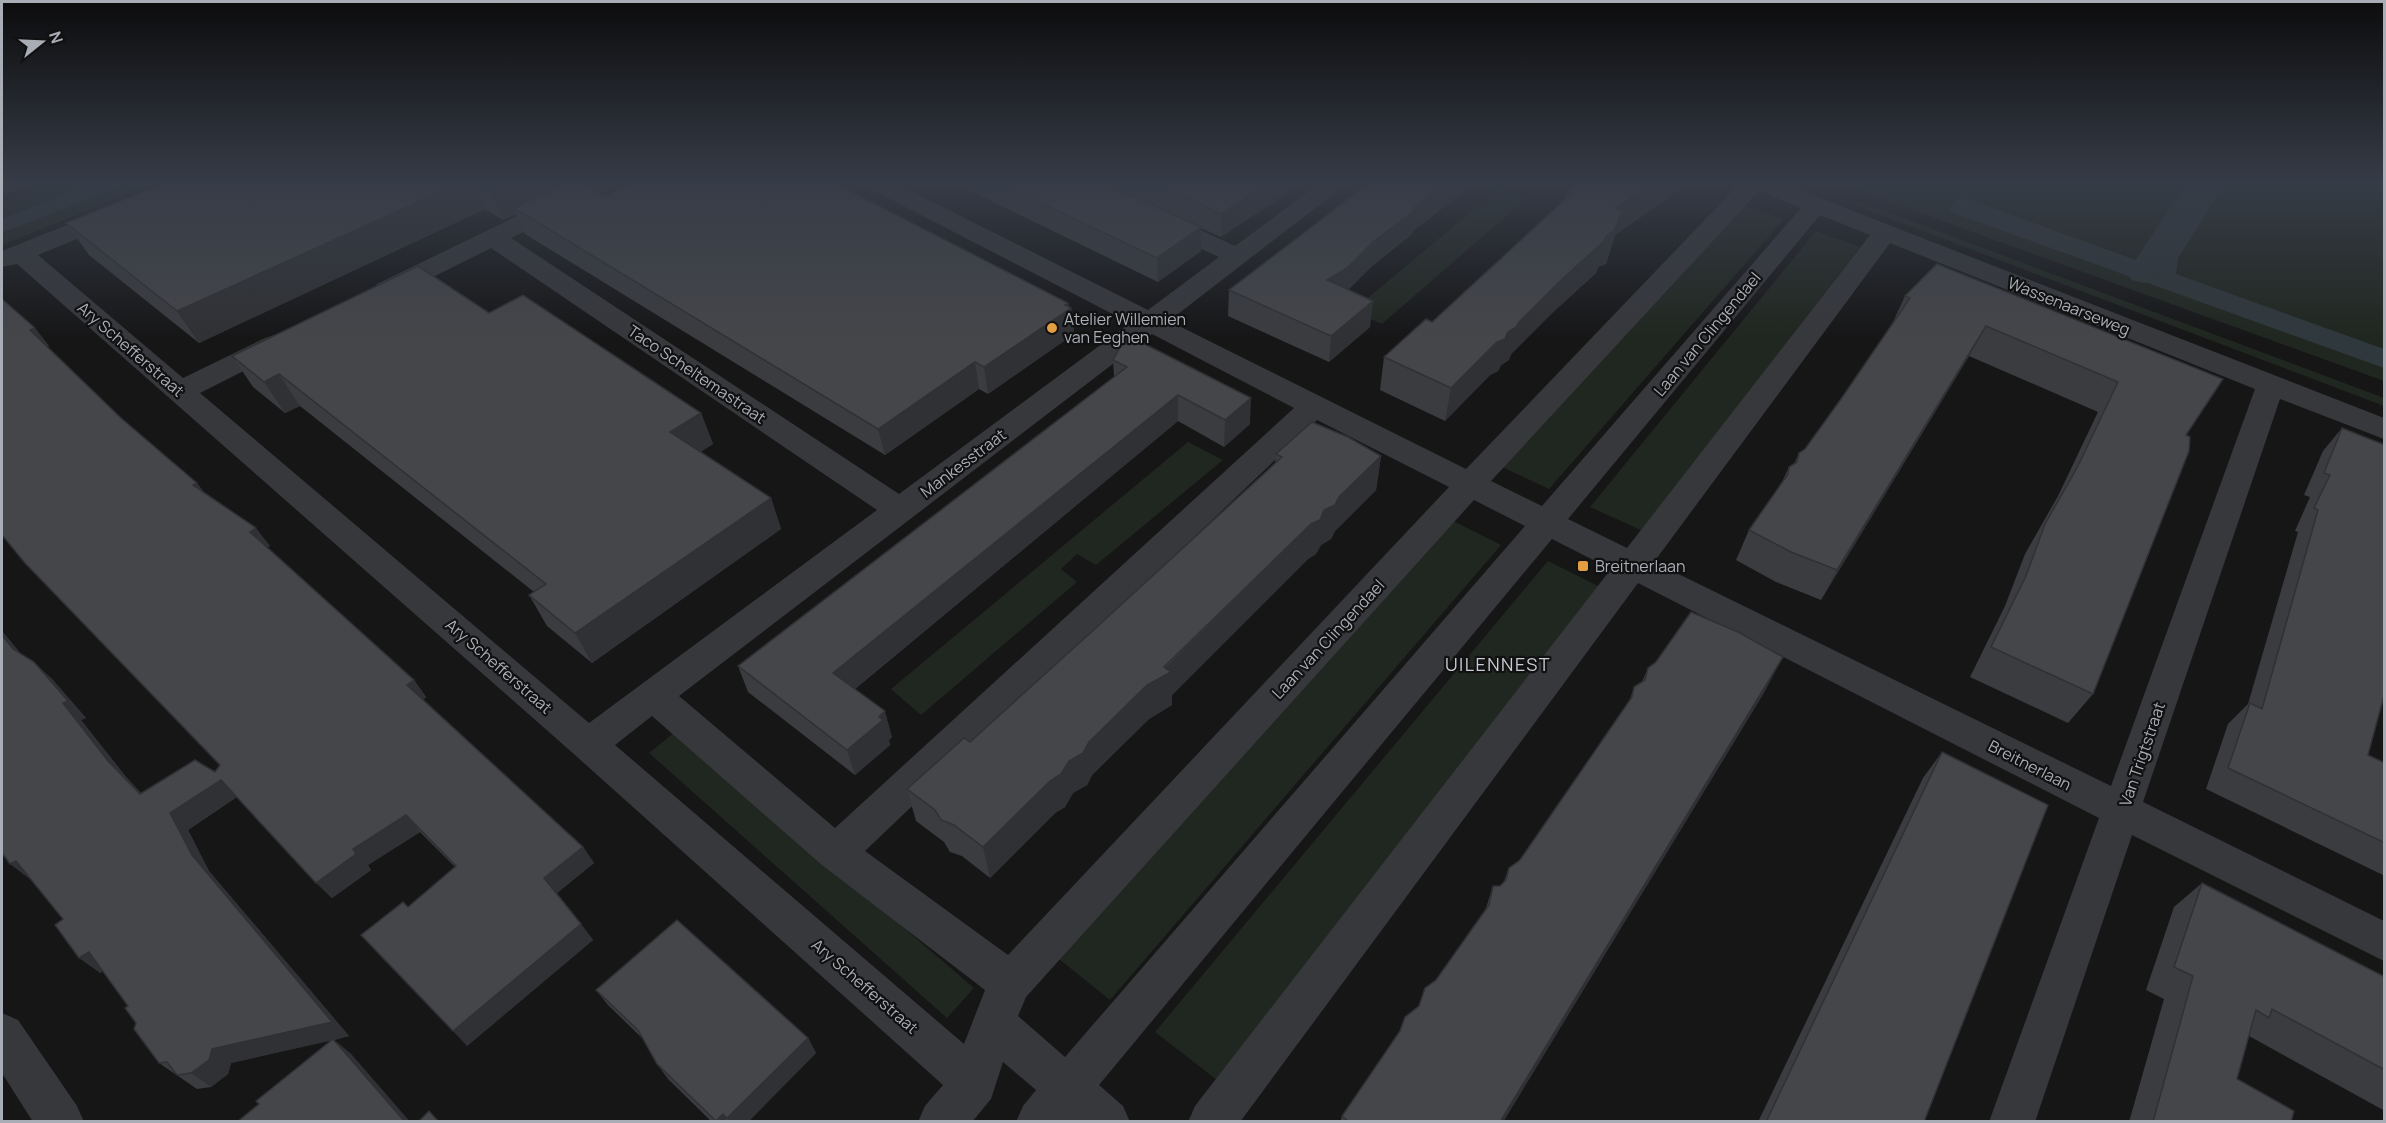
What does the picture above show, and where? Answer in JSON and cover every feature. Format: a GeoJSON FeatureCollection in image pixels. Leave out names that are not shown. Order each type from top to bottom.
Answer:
{"type":"FeatureCollection","features":[{"type":"Feature","properties":{"kind":"street"},"geometry":{"type":"LineString","coordinates":[[11,257],[69,233]]}},
{"type":"Feature","properties":{"kind":"street"},"geometry":{"type":"LineString","coordinates":[[368,299],[502,233]]}},
{"type":"Feature","properties":{"kind":"street","name":"Breitnerlaan"},"geometry":{"type":"LineString","coordinates":[[975,233],[1314,406],[2385,942]]}},
{"type":"Feature","properties":{"kind":"street"},"geometry":{"type":"LineString","coordinates":[[1189,233],[1239,257]]}},
{"type":"Feature","properties":{"kind":"street","name":"Mankesstraat"},"geometry":{"type":"LineString","coordinates":[[588,744],[1148,322],[1270,233]]}},
{"type":"Feature","properties":{"kind":"street","name":"Laan van Clingendael"},"geometry":{"type":"LineString","coordinates":[[941,1122],[975,1083],[992,1023],[1011,983],[1470,484],[1706,233]]}},
{"type":"Feature","properties":{"kind":"street","name":"Laan van Clingendael"},"geometry":{"type":"LineString","coordinates":[[1039,1122],[1792,233]]}},
{"type":"Feature","properties":{"kind":"street"},"geometry":{"type":"LineString","coordinates":[[1211,1122],[1885,233]]}},
{"type":"Feature","properties":{"kind":"street","name":"Wassenaarseweg"},"geometry":{"type":"LineString","coordinates":[[1886,233],[2270,386],[2385,429]]}},
{"type":"Feature","properties":{"kind":"street","name":"Taco Scheltemastraat"},"geometry":{"type":"LineString","coordinates":[[493,238],[900,511]]}},
{"type":"Feature","properties":{"kind":"street","name":"Ary Schefferstraat"},"geometry":{"type":"LineString","coordinates":[[11,257],[180,391],[975,1083]]}},
{"type":"Feature","properties":{"kind":"street"},"geometry":{"type":"LineString","coordinates":[[180,391],[295,335]]}},
{"type":"Feature","properties":{"kind":"street","name":"Van Trigtstraat"},"geometry":{"type":"LineString","coordinates":[[2012,1122],[2270,386]]}},
{"type":"Feature","properties":{"kind":"street"},"geometry":{"type":"LineString","coordinates":[[836,853],[1314,406]]}},
{"type":"Feature","properties":{"kind":"street"},"geometry":{"type":"LineString","coordinates":[[653,695],[836,853],[1011,983]]}},
{"type":"Feature","properties":{"kind":"street"},"geometry":{"type":"LineString","coordinates":[[992,1023],[1107,1122]]}},
{"type":"Feature","properties":{"kind":"street"},"geometry":{"type":"LineString","coordinates":[[2,1035],[61,1122]]}},
{"type":"Feature","properties":{"kind":"shaded area"},"geometry":{"type":"Polygon","coordinates":[[[2,233],[31,233],[2,245],[2,233]]]}},
{"type":"Feature","properties":{"kind":"shaded area"},"geometry":{"type":"Polygon","coordinates":[[[1445,233],[1486,233],[1382,324],[1352,311],[1445,233]]]}},
{"type":"Feature","properties":{"kind":"shaded area"},"geometry":{"type":"Polygon","coordinates":[[[1713,233],[1771,233],[1549,489],[1498,465],[1713,233]]]}},
{"type":"Feature","properties":{"kind":"shaded area"},"geometry":{"type":"Polygon","coordinates":[[[1814,233],[1823,233],[1860,247],[1643,531],[1590,507],[1814,233]]]}},
{"type":"Feature","properties":{"kind":"shaded area"},"geometry":{"type":"Polygon","coordinates":[[[1929,233],[1945,233],[2384,398],[2384,406],[1929,233]]]}},
{"type":"Feature","properties":{"kind":"shaded area"},"geometry":{"type":"Polygon","coordinates":[[[1977,233],[2384,233],[2384,381],[1977,233]]]}},
{"type":"Feature","properties":{"kind":"shaded area"},"geometry":{"type":"Polygon","coordinates":[[[2010,233],[2062,233],[2144,263],[2155,262],[2168,233],[2194,233],[2178,258],[2176,274],[2384,349],[2384,368],[2010,233]]]}},
{"type":"Feature","properties":{"kind":"shaded area"},"geometry":{"type":"Polygon","coordinates":[[[1188,442],[1223,460],[1096,565],[1077,554],[1061,569],[1077,582],[921,715],[891,689],[1188,442]]]}},
{"type":"Feature","properties":{"kind":"shaded area"},"geometry":{"type":"Polygon","coordinates":[[[1451,520],[1501,545],[1110,1000],[1054,955],[1451,520]]]}},
{"type":"Feature","properties":{"kind":"shaded area"},"geometry":{"type":"Polygon","coordinates":[[[1548,561],[1600,587],[1217,1080],[1155,1032],[1548,561]]]}},
{"type":"Feature","properties":{"kind":"shaded area"},"geometry":{"type":"Polygon","coordinates":[[[675,732],[974,988],[947,1018],[649,753],[675,732]]]}},
{"type":"Feature","properties":{"kind":"building"},"geometry":{"type":"Polygon","coordinates":[[[79,233],[348,233],[177,311],[79,233]]]}},
{"type":"Feature","properties":{"kind":"building"},"geometry":{"type":"Polygon","coordinates":[[[556,233],[932,233],[1068,303],[1065,305],[1071,308],[984,367],[975,362],[878,429],[556,233]]]}},
{"type":"Feature","properties":{"kind":"building"},"geometry":{"type":"Polygon","coordinates":[[[1105,233],[1192,233],[1157,258],[1105,233]]]}},
{"type":"Feature","properties":{"kind":"building"},"geometry":{"type":"Polygon","coordinates":[[[1303,233],[1384,233],[1347,268],[1327,280],[1373,301],[1331,336],[1229,290],[1303,233]]]}},
{"type":"Feature","properties":{"kind":"building"},"geometry":{"type":"Polygon","coordinates":[[[1528,233],[1610,233],[1516,327],[1508,332],[1505,339],[1497,342],[1451,388],[1384,357],[1426,319],[1432,322],[1528,233]]]}},
{"type":"Feature","properties":{"kind":"building"},"geometry":{"type":"Polygon","coordinates":[[[1937,264],[2223,379],[2186,435],[2190,437],[2189,451],[2093,694],[1991,647],[2026,576],[2045,524],[2078,466],[2118,382],[1986,326],[1837,570],[1791,552],[1749,530],[1788,474],[1789,467],[1797,462],[1799,453],[1805,449],[1841,399],[1910,298],[1905,296],[1937,264]]]}},
{"type":"Feature","properties":{"kind":"building"},"geometry":{"type":"Polygon","coordinates":[[[418,266],[489,313],[523,295],[701,413],[670,432],[771,498],[575,633],[529,595],[546,584],[279,374],[264,382],[232,356],[418,266]]]}},
{"type":"Feature","properties":{"kind":"building"},"geometry":{"type":"Polygon","coordinates":[[[2,299],[35,328],[30,330],[121,418],[197,483],[193,485],[256,528],[250,532],[414,680],[407,685],[583,847],[544,878],[581,924],[453,1031],[361,935],[403,902],[408,907],[456,866],[406,815],[353,849],[356,854],[316,883],[221,780],[170,813],[192,855],[332,1022],[212,1049],[209,1060],[191,1073],[177,1075],[167,1062],[159,1063],[134,1029],[136,1023],[125,1008],[128,1006],[89,952],[79,958],[55,925],[63,919],[16,861],[10,864],[2,853],[2,635],[13,649],[34,662],[68,701],[63,703],[108,761],[140,794],[195,760],[215,772],[220,765],[25,563],[2,535],[2,299]]]}},
{"type":"Feature","properties":{"kind":"building"},"geometry":{"type":"Polygon","coordinates":[[[1127,335],[1251,398],[1225,420],[1178,395],[833,673],[885,711],[879,717],[883,720],[847,750],[738,666],[1127,367],[1113,360],[1127,335]]]}},
{"type":"Feature","properties":{"kind":"building"},"geometry":{"type":"Polygon","coordinates":[[[1312,422],[1348,437],[1381,456],[1339,497],[1335,505],[1324,510],[1320,520],[1311,524],[1164,667],[1171,672],[1147,685],[1089,742],[1083,753],[1069,761],[1061,774],[1050,781],[983,847],[954,825],[941,820],[935,810],[907,789],[964,738],[970,742],[1282,457],[1276,454],[1312,422]]]}},
{"type":"Feature","properties":{"kind":"building"},"geometry":{"type":"Polygon","coordinates":[[[2342,428],[2385,445],[2385,692],[2368,755],[2385,763],[2385,843],[2228,768],[2250,703],[2262,709],[2318,510],[2314,508],[2330,475],[2324,473],[2342,428]]]}},
{"type":"Feature","properties":{"kind":"building"},"geometry":{"type":"Polygon","coordinates":[[[1691,612],[1738,632],[1783,657],[1500,1122],[1349,1122],[1342,1116],[1400,1031],[1405,1017],[1419,1006],[1425,988],[1436,980],[1489,905],[1493,886],[1500,886],[1506,880],[1509,868],[1520,860],[1632,697],[1634,687],[1645,680],[1648,668],[1656,662],[1691,612]]]}},
{"type":"Feature","properties":{"kind":"building"},"geometry":{"type":"Polygon","coordinates":[[[1942,752],[2048,805],[1924,1122],[1766,1122],[1942,752]]]}},
{"type":"Feature","properties":{"kind":"building"},"geometry":{"type":"Polygon","coordinates":[[[2202,883],[2385,977],[2385,1070],[2272,1009],[2269,1018],[2256,1010],[2237,1079],[2294,1111],[2291,1122],[2153,1122],[2193,976],[2174,967],[2202,883]]]}},
{"type":"Feature","properties":{"kind":"building"},"geometry":{"type":"Polygon","coordinates":[[[677,920],[808,1038],[727,1118],[723,1114],[716,1121],[657,1064],[638,1030],[596,990],[677,920]]]}},
{"type":"Feature","properties":{"kind":"building"},"geometry":{"type":"Polygon","coordinates":[[[333,1039],[405,1122],[237,1122],[259,1104],[256,1101],[333,1039]]]}},
{"type":"Feature","properties":{"kind":"building"},"geometry":{"type":"Polygon","coordinates":[[[429,1111],[439,1122],[418,1122],[429,1111]]]}},
{"type":"Feature","properties":{"kind":"waterway"},"geometry":{"type":"LineString","coordinates":[[2144,273],[2170,233]]}},
{"type":"Feature","properties":{"kind":"place","name":"Atelier Willemien van Eeghen"},"geometry":{"type":"Point","coordinates":[1052,328]}},
{"type":"Feature","properties":{"kind":"place","name":"Breitnerlaan"},"geometry":{"type":"Point","coordinates":[1583,566]}},
{"type":"Feature","properties":{"kind":"district","name":"UILENNEST"},"geometry":{"type":"Point","coordinates":[1498,664]}}]}
